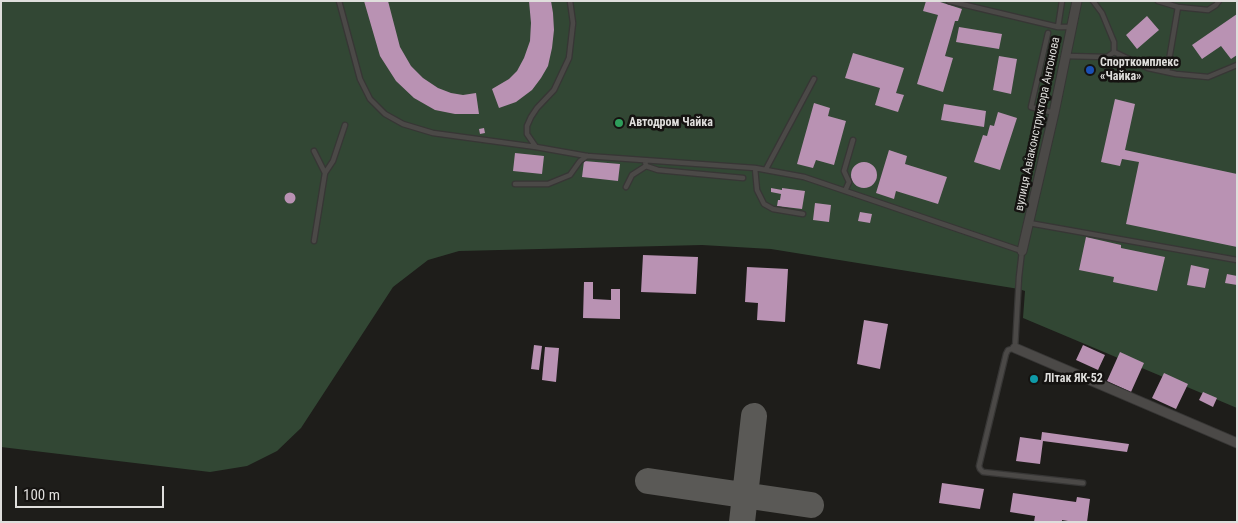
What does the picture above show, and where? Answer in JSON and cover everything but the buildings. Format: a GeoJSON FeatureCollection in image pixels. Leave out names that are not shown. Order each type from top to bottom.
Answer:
{"type":"FeatureCollection","features":[{"type":"Feature","properties":{"kind":"street","name":"вулиця Авіаконструктора Антонова"},"geometry":{"type":"LineString","coordinates":[[1022,251],[1054,113],[1077,1]]}},
{"type":"Feature","properties":{"kind":"street"},"geometry":{"type":"LineString","coordinates":[[1015,348],[1237,443]]}},
{"type":"Feature","properties":{"kind":"lane"},"geometry":{"type":"LineString","coordinates":[[339,1],[360,79],[370,99],[385,114],[403,124],[433,133],[587,156],[646,163],[766,169],[804,177],[1022,251],[1015,348],[1008,350],[1006,354],[980,469],[983,472],[1083,482]]}},
{"type":"Feature","properties":{"kind":"lane"},"geometry":{"type":"LineString","coordinates":[[536,148],[527,134],[527,126],[537,108],[554,90],[569,58],[573,23],[570,1]]}},
{"type":"Feature","properties":{"kind":"lane"},"geometry":{"type":"LineString","coordinates":[[949,1],[1058,27],[1072,27]]}},
{"type":"Feature","properties":{"kind":"lane"},"geometry":{"type":"LineString","coordinates":[[1058,27],[1062,1]]}},
{"type":"Feature","properties":{"kind":"lane"},"geometry":{"type":"LineString","coordinates":[[1093,1],[1102,13],[1114,42],[1114,52]]}},
{"type":"Feature","properties":{"kind":"lane"},"geometry":{"type":"LineString","coordinates":[[1158,1],[1178,7],[1208,10],[1219,1]]}},
{"type":"Feature","properties":{"kind":"lane"},"geometry":{"type":"LineString","coordinates":[[1167,72],[1178,7]]}},
{"type":"Feature","properties":{"kind":"lane"},"geometry":{"type":"LineString","coordinates":[[1048,34],[1031,107],[1054,113]]}},
{"type":"Feature","properties":{"kind":"lane"},"geometry":{"type":"LineString","coordinates":[[1066,56],[1107,56],[1114,52]]}},
{"type":"Feature","properties":{"kind":"lane"},"geometry":{"type":"LineString","coordinates":[[1114,52],[1148,68],[1176,74],[1208,77],[1237,65]]}},
{"type":"Feature","properties":{"kind":"lane"},"geometry":{"type":"LineString","coordinates":[[766,169],[814,79]]}},
{"type":"Feature","properties":{"kind":"lane"},"geometry":{"type":"LineString","coordinates":[[314,241],[325,173],[333,161],[345,125]]}},
{"type":"Feature","properties":{"kind":"lane"},"geometry":{"type":"LineString","coordinates":[[846,191],[849,182],[844,172],[852,140]]}},
{"type":"Feature","properties":{"kind":"lane"},"geometry":{"type":"LineString","coordinates":[[314,151],[325,173]]}},
{"type":"Feature","properties":{"kind":"lane"},"geometry":{"type":"LineString","coordinates":[[515,184],[548,184],[570,175],[580,161],[587,156]]}},
{"type":"Feature","properties":{"kind":"lane"},"geometry":{"type":"LineString","coordinates":[[646,163],[658,170],[744,178]]}},
{"type":"Feature","properties":{"kind":"lane"},"geometry":{"type":"LineString","coordinates":[[626,187],[632,175],[646,163]]}},
{"type":"Feature","properties":{"kind":"lane"},"geometry":{"type":"LineString","coordinates":[[755,168],[757,190],[764,204],[773,209],[803,214]]}},
{"type":"Feature","properties":{"kind":"lane"},"geometry":{"type":"LineString","coordinates":[[1029,223],[1237,260]]}},
{"type":"Feature","properties":{"kind":"green space","name":"Автодром Чайка"},"geometry":{"type":"Polygon","coordinates":[[[1,1],[1237,1],[1237,408],[1023,318],[1025,291],[1019,289],[771,249],[702,245],[459,251],[428,260],[393,287],[301,428],[277,451],[247,466],[210,472],[1,447],[1,1]]]}},
{"type":"Feature","properties":{"kind":"taxiway"},"geometry":{"type":"LineString","coordinates":[[742,522],[754,416]]}},
{"type":"Feature","properties":{"kind":"taxiway"},"geometry":{"type":"LineString","coordinates":[[648,481],[811,505]]}},
{"type":"Feature","properties":{"kind":"place","name":"Спорткомплекс «Чайка»"},"geometry":{"type":"Point","coordinates":[1090,70]}},
{"type":"Feature","properties":{"kind":"place","name":"Автодром Чайка"},"geometry":{"type":"Point","coordinates":[619,123]}},
{"type":"Feature","properties":{"kind":"place","name":"Літак ЯК-52"},"geometry":{"type":"Point","coordinates":[1034,379]}}]}
